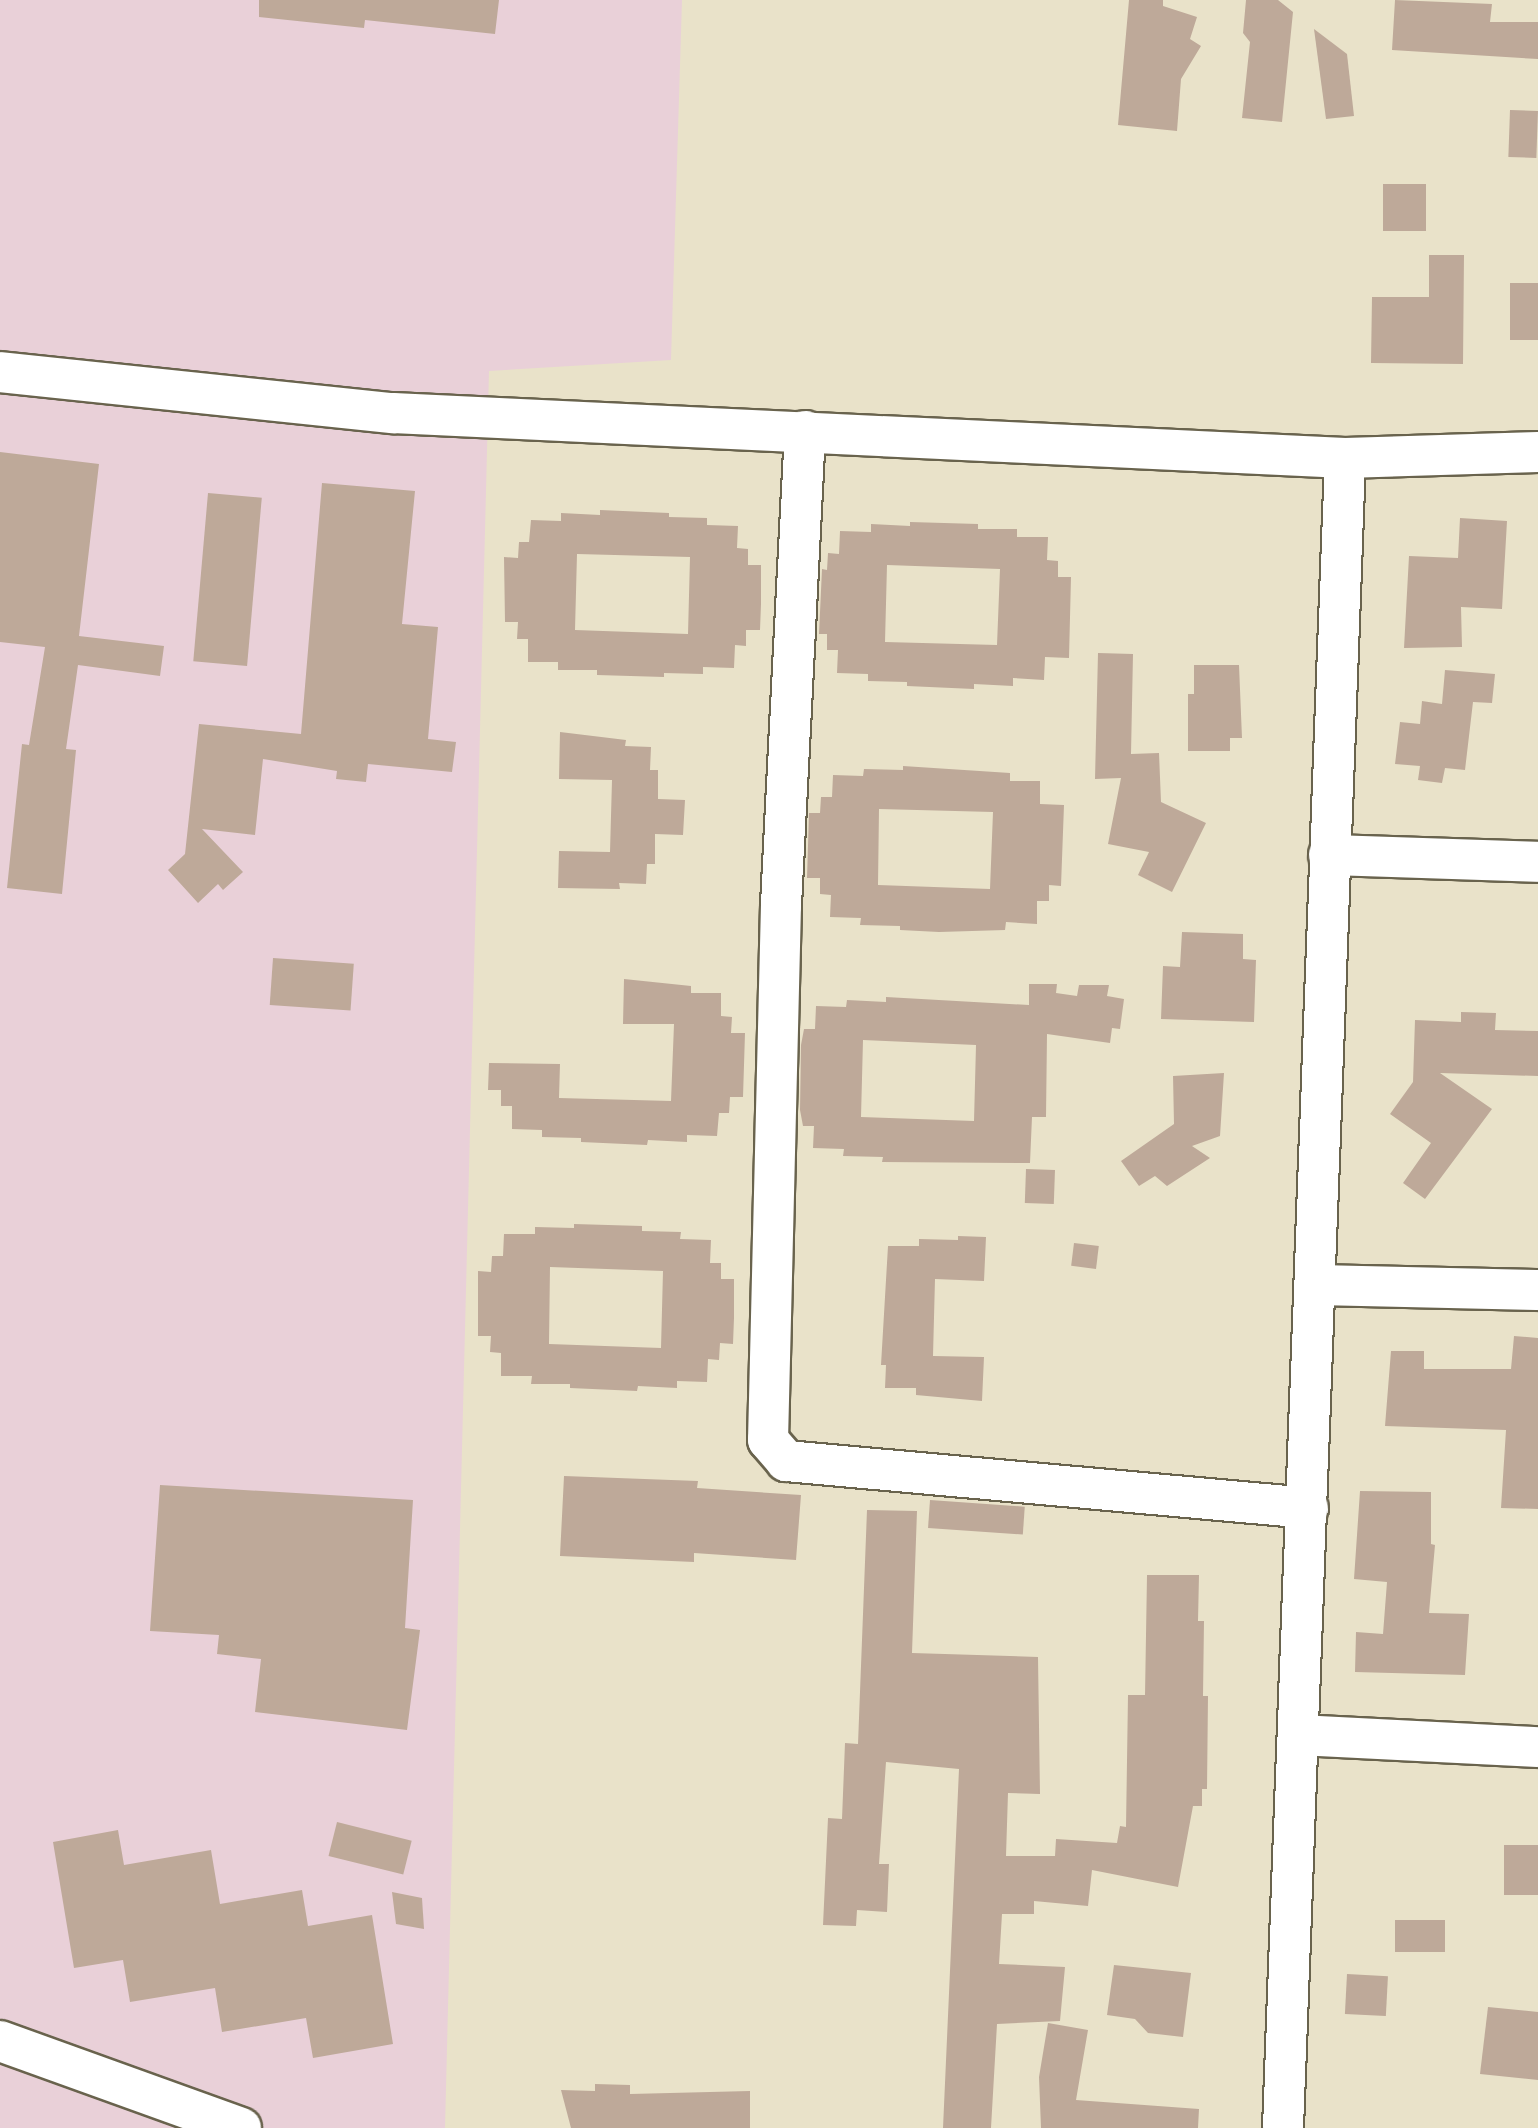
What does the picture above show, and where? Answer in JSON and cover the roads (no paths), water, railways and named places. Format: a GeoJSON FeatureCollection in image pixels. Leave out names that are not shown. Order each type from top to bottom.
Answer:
{"type":"FeatureCollection","features":[{"type":"Feature","properties":{"kind":"street"},"geometry":{"type":"LineString","coordinates":[[0,372],[392,413],[1344,458],[1538,452]]}},
{"type":"Feature","properties":{"kind":"street"},"geometry":{"type":"LineString","coordinates":[[805,432],[781,905],[768,1440],[786,1461],[1308,1508]]}},
{"type":"Feature","properties":{"kind":"street"},"geometry":{"type":"LineString","coordinates":[[1283,2128],[1344,458]]}},
{"type":"Feature","properties":{"kind":"street"},"geometry":{"type":"LineString","coordinates":[[1329,856],[1538,862]]}},
{"type":"Feature","properties":{"kind":"street"},"geometry":{"type":"LineString","coordinates":[[1316,1285],[1538,1290]]}},
{"type":"Feature","properties":{"kind":"street"},"geometry":{"type":"LineString","coordinates":[[1299,1735],[1538,1747]]}},
{"type":"Feature","properties":{"kind":"street"},"geometry":{"type":"LineString","coordinates":[[0,2040],[241,2128]]}}]}
